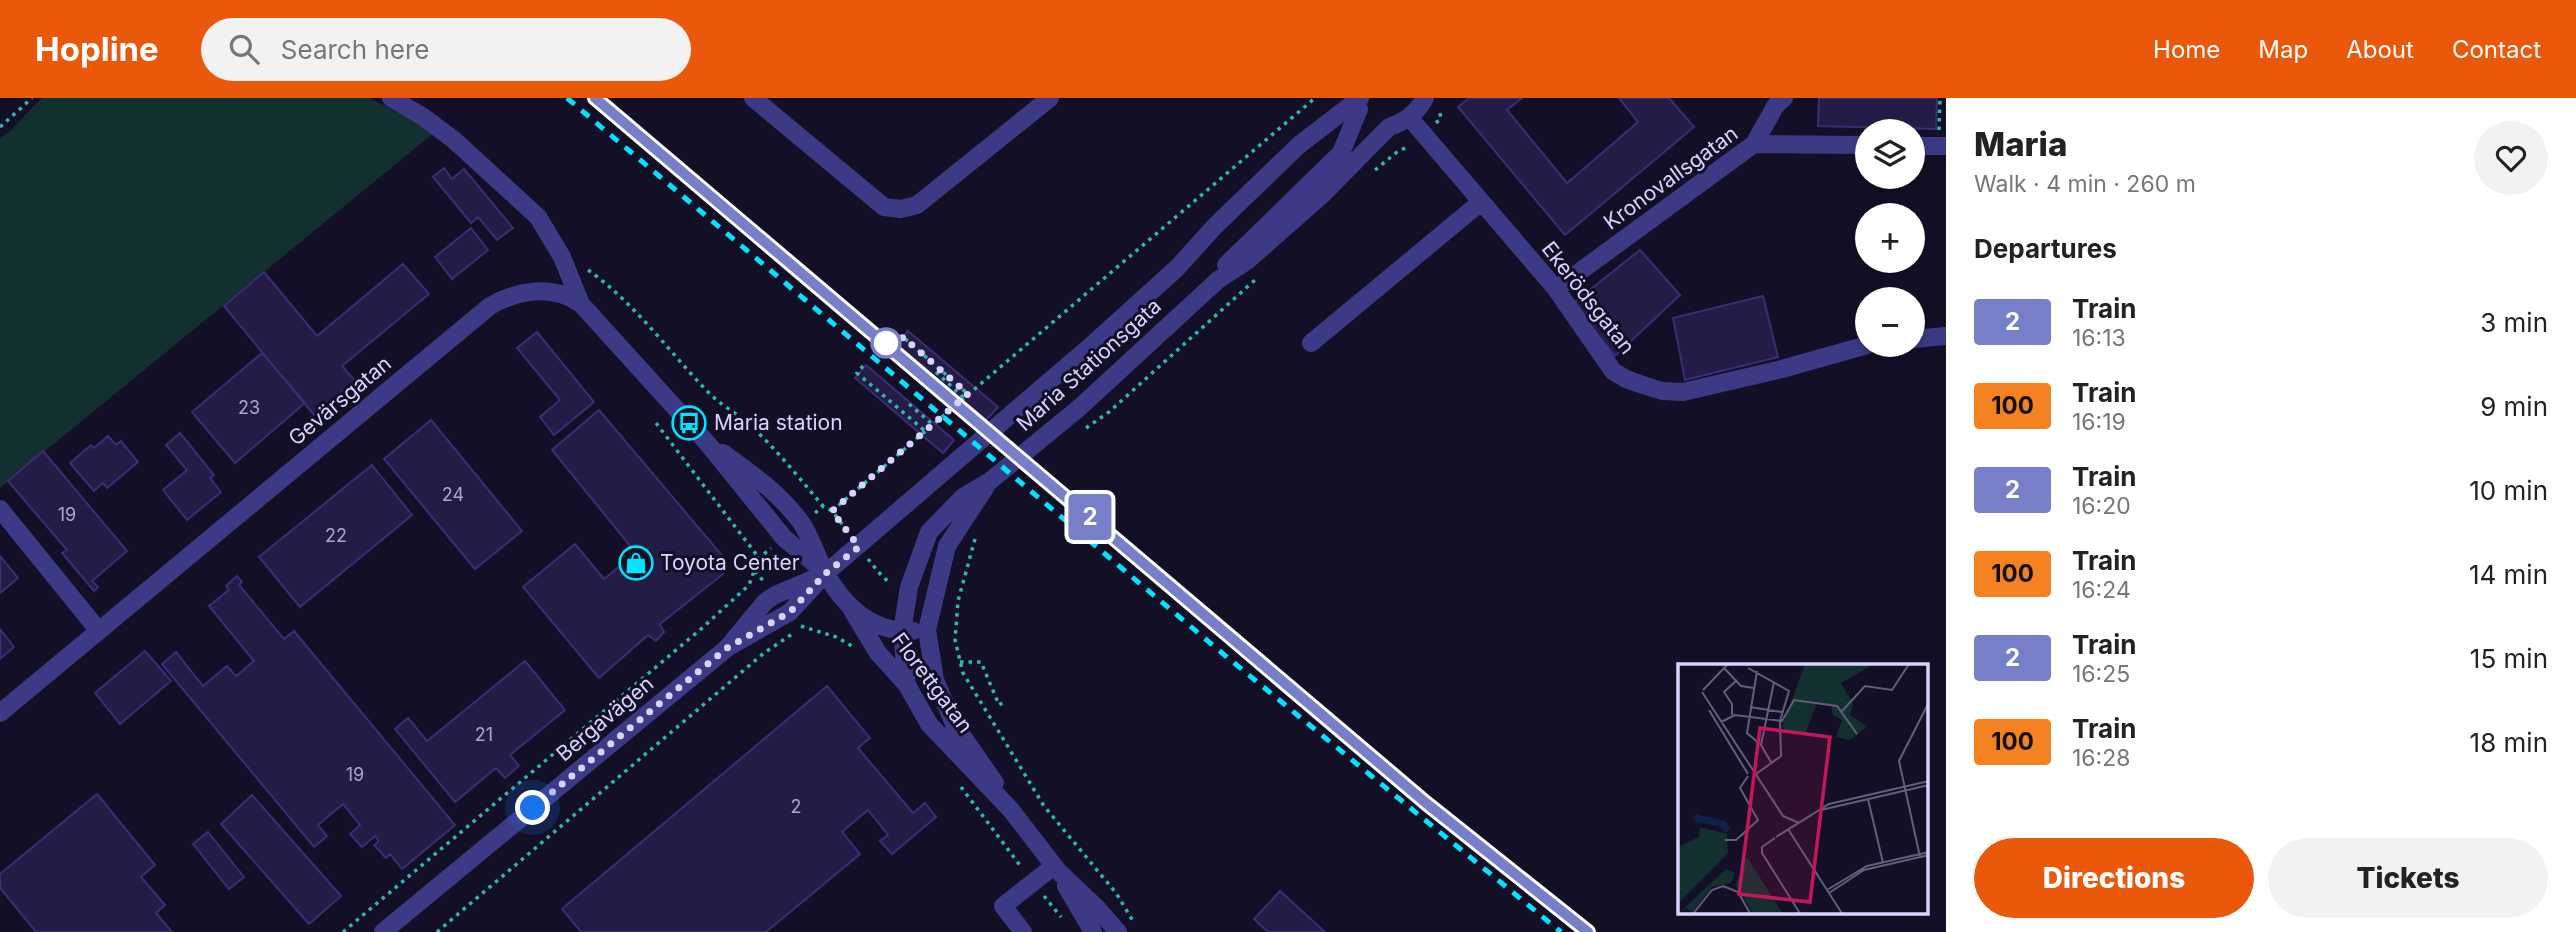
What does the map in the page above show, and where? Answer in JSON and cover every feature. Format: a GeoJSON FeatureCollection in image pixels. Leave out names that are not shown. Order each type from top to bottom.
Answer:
{"type":"FeatureCollection","features":[{"type":"Feature","properties":{"kind":"street"},"geometry":{"type":"LineString","coordinates":[[391,98],[422,116],[473,157],[537,217],[562,257],[581,304]]}},
{"type":"Feature","properties":{"kind":"street"},"geometry":{"type":"LineString","coordinates":[[753,98],[884,206],[901,209],[917,205],[1050,98]]}},
{"type":"Feature","properties":{"kind":"street"},"geometry":{"type":"LineString","coordinates":[[1754,144],[1776,104],[1784,98]]}},
{"type":"Feature","properties":{"kind":"street","name":"Maria Stationsgata"},"geometry":{"type":"LineString","coordinates":[[907,685],[902,632],[909,587],[929,532],[963,497],[990,481],[1079,408],[1218,280],[1247,261],[1323,194],[1389,127],[1401,123],[1434,99]]}},
{"type":"Feature","properties":{"kind":"street"},"geometry":{"type":"LineString","coordinates":[[1357,102],[1367,119],[1389,127]]}},
{"type":"Feature","properties":{"kind":"street","name":"Maria Stationsgata"},"geometry":{"type":"LineString","coordinates":[[1218,280],[1227,264],[1341,153],[1357,102]]}},
{"type":"Feature","properties":{"kind":"street","name":"Bergavägen"},"geometry":{"type":"LineString","coordinates":[[383,932],[727,648],[790,612],[826,573],[1104,335],[1177,268],[1215,226],[1299,145],[1357,102]]}},
{"type":"Feature","properties":{"kind":"street","name":"Ekerödsgatan"},"geometry":{"type":"LineString","coordinates":[[1409,117],[1556,289],[1613,370],[1626,379],[1662,391],[1683,392],[1855,348]]}},
{"type":"Feature","properties":{"kind":"street","name":"Kronovallsgatan"},"geometry":{"type":"LineString","coordinates":[[1556,289],[1754,144],[1855,145]]}},
{"type":"Feature","properties":{"kind":"street"},"geometry":{"type":"LineString","coordinates":[[1311,343],[1481,202]]}},
{"type":"Feature","properties":{"kind":"street","name":"Gevärsgatan"},"geometry":{"type":"LineString","coordinates":[[0,713],[490,306],[510,296],[536,291],[561,294],[581,304],[708,444],[751,472],[781,499],[802,523],[826,573],[852,610],[869,622],[902,632],[927,630]]}},
{"type":"Feature","properties":{"kind":"street"},"geometry":{"type":"LineString","coordinates":[[1925,338],[1946,336]]}},
{"type":"Feature","properties":{"kind":"street","name":"Maria Stationsgata"},"geometry":{"type":"LineString","coordinates":[[935,680],[927,630],[947,546],[990,481]]}},
{"type":"Feature","properties":{"kind":"street"},"geometry":{"type":"LineString","coordinates":[[0,509],[99,631]]}},
{"type":"Feature","properties":{"kind":"street","name":"Florettgatan"},"geometry":{"type":"LineString","coordinates":[[852,610],[878,653],[907,685],[929,724],[1010,810],[1056,868],[1097,908],[1126,931]]}},
{"type":"Feature","properties":{"kind":"street","name":"Florettgatan"},"geometry":{"type":"LineString","coordinates":[[935,680],[954,724],[982,761],[1010,810]]}},
{"type":"Feature","properties":{"kind":"street"},"geometry":{"type":"LineString","coordinates":[[1023,932],[1003,906],[1056,868]]}},
{"type":"Feature","properties":{"kind":"street","name":"Florettgatan"},"geometry":{"type":"LineString","coordinates":[[1056,868],[1093,932]]}},
{"type":"Feature","properties":{"kind":"path"},"geometry":{"type":"LineString","coordinates":[[0,127],[32,98]]}},
{"type":"Feature","properties":{"kind":"path"},"geometry":{"type":"LineString","coordinates":[[909,587],[892,584],[881,575],[832,511],[1315,98]]}},
{"type":"Feature","properties":{"kind":"path"},"geometry":{"type":"LineString","coordinates":[[1940,98],[1942,146]]}},
{"type":"Feature","properties":{"kind":"path"},"geometry":{"type":"LineString","coordinates":[[1371,173],[1441,118],[1434,99]]}},
{"type":"Feature","properties":{"kind":"path"},"geometry":{"type":"LineString","coordinates":[[562,257],[575,260],[608,284],[727,410],[748,424],[766,441],[823,506]]}},
{"type":"Feature","properties":{"kind":"path"},"geometry":{"type":"LineString","coordinates":[[1079,433],[1109,412],[1261,275]]}},
{"type":"Feature","properties":{"kind":"path"},"geometry":{"type":"LineString","coordinates":[[900,341],[903,337],[966,396]]}},
{"type":"Feature","properties":{"kind":"path"},"geometry":{"type":"LineString","coordinates":[[863,366],[857,373],[925,431]]}},
{"type":"Feature","properties":{"kind":"path"},"geometry":{"type":"LineString","coordinates":[[936,372],[966,396]]}},
{"type":"Feature","properties":{"kind":"path"},"geometry":{"type":"LineString","coordinates":[[909,404],[932,424]]}},
{"type":"Feature","properties":{"kind":"path"},"geometry":{"type":"LineString","coordinates":[[656,423],[759,558]]}},
{"type":"Feature","properties":{"kind":"path"},"geometry":{"type":"LineString","coordinates":[[978,532],[958,601],[955,640],[962,673],[1044,806],[1133,917],[1126,931]]}},
{"type":"Feature","properties":{"kind":"path"},"geometry":{"type":"LineString","coordinates":[[343,932],[555,755],[749,586]]}},
{"type":"Feature","properties":{"kind":"path"},"geometry":{"type":"LineString","coordinates":[[437,932],[764,653],[801,627]]}},
{"type":"Feature","properties":{"kind":"path"},"geometry":{"type":"LineString","coordinates":[[960,662],[981,662],[999,705],[1004,702]]}},
{"type":"Feature","properties":{"kind":"green space"},"geometry":{"type":"Polygon","coordinates":[[[42,98],[370,98],[435,132],[0,488],[0,138],[42,98]]]}},
{"type":"Feature","properties":{"kind":"building"},"geometry":{"type":"Polygon","coordinates":[[[1469,98],[1522,98],[1507,110],[1567,183],[1638,122],[1619,98],[1669,98],[1694,127],[1565,235],[1458,107],[1469,98]]]}},
{"type":"Feature","properties":{"kind":"building"},"geometry":{"type":"Polygon","coordinates":[[[1819,98],[1937,98],[1936,129],[1925,129],[1925,119],[1855,119],[1855,127],[1818,126],[1819,98]]]}},
{"type":"Feature","properties":{"kind":"building"},"geometry":{"type":"Polygon","coordinates":[[[444,168],[452,179],[464,169],[513,228],[497,240],[478,217],[471,223],[433,177],[444,168]]]}},
{"type":"Feature","properties":{"kind":"building"},"geometry":{"type":"Polygon","coordinates":[[[471,228],[488,250],[452,279],[435,257],[471,228]]]}},
{"type":"Feature","properties":{"kind":"building"},"geometry":{"type":"Polygon","coordinates":[[[1640,250],[1680,295],[1615,356],[1572,304],[1640,250]]]}},
{"type":"Feature","properties":{"kind":"building"},"geometry":{"type":"Polygon","coordinates":[[[403,264],[429,294],[342,366],[355,381],[314,415],[224,306],[264,272],[317,336],[403,264]]]}},
{"type":"Feature","properties":{"kind":"building"},"geometry":{"type":"Polygon","coordinates":[[[1763,296],[1778,357],[1685,380],[1673,318],[1763,296]]]}},
{"type":"Feature","properties":{"kind":"building"},"geometry":{"type":"Polygon","coordinates":[[[908,331],[998,407],[986,420],[896,344],[908,331]]]}},
{"type":"Feature","properties":{"kind":"building"},"geometry":{"type":"Polygon","coordinates":[[[537,332],[594,402],[554,435],[540,417],[560,400],[517,348],[537,332]]]}},
{"type":"Feature","properties":{"kind":"building"},"geometry":{"type":"Polygon","coordinates":[[[262,353],[305,403],[235,463],[192,412],[262,353]]]}},
{"type":"Feature","properties":{"kind":"building"},"geometry":{"type":"Polygon","coordinates":[[[866,365],[954,440],[943,453],[855,378],[866,365]]]}},
{"type":"Feature","properties":{"kind":"building"},"geometry":{"type":"Polygon","coordinates":[[[599,410],[725,559],[723,574],[660,624],[664,632],[656,641],[648,635],[599,678],[523,587],[575,544],[604,579],[636,553],[552,450],[599,410]]]}},
{"type":"Feature","properties":{"kind":"building"},"geometry":{"type":"Polygon","coordinates":[[[431,420],[522,531],[475,569],[384,459],[431,420]]]}},
{"type":"Feature","properties":{"kind":"building"},"geometry":{"type":"Polygon","coordinates":[[[180,433],[214,475],[210,478],[221,492],[187,520],[163,490],[187,470],[166,445],[180,433]]]}},
{"type":"Feature","properties":{"kind":"building"},"geometry":{"type":"Polygon","coordinates":[[[108,436],[116,445],[121,441],[138,462],[107,488],[103,483],[94,491],[70,463],[91,445],[94,448],[108,436]]]}},
{"type":"Feature","properties":{"kind":"building"},"geometry":{"type":"Polygon","coordinates":[[[43,451],[127,551],[92,581],[98,587],[94,591],[62,553],[67,550],[8,481],[43,451]]]}},
{"type":"Feature","properties":{"kind":"building"},"geometry":{"type":"Polygon","coordinates":[[[372,465],[412,515],[300,607],[259,557],[372,465]]]}},
{"type":"Feature","properties":{"kind":"building"},"geometry":{"type":"Polygon","coordinates":[[[0,556],[18,578],[0,593],[0,556]]]}},
{"type":"Feature","properties":{"kind":"building"},"geometry":{"type":"Polygon","coordinates":[[[237,576],[242,582],[239,585],[284,639],[294,631],[455,825],[402,869],[390,854],[386,858],[374,845],[379,841],[375,836],[362,847],[350,834],[360,825],[343,804],[318,825],[327,836],[314,847],[162,664],[176,652],[203,686],[227,666],[236,676],[254,661],[209,606],[229,590],[226,586],[237,576]]]}},
{"type":"Feature","properties":{"kind":"building"},"geometry":{"type":"Polygon","coordinates":[[[0,629],[14,647],[0,659],[0,629]]]}},
{"type":"Feature","properties":{"kind":"building"},"geometry":{"type":"Polygon","coordinates":[[[145,651],[171,681],[120,724],[95,693],[145,651]]]}},
{"type":"Feature","properties":{"kind":"building"},"geometry":{"type":"Polygon","coordinates":[[[525,661],[565,710],[510,755],[519,766],[505,778],[496,768],[455,802],[395,729],[408,718],[427,741],[525,661]]]}},
{"type":"Feature","properties":{"kind":"building"},"geometry":{"type":"Polygon","coordinates":[[[827,686],[870,738],[858,748],[913,813],[925,803],[936,817],[892,854],[880,841],[888,835],[868,810],[842,832],[860,854],[766,932],[581,932],[562,909],[827,686]]]}},
{"type":"Feature","properties":{"kind":"building"},"geometry":{"type":"Polygon","coordinates":[[[97,794],[155,865],[141,877],[165,905],[156,913],[172,932],[36,932],[0,888],[0,874],[97,794]]]}},
{"type":"Feature","properties":{"kind":"building"},"geometry":{"type":"Polygon","coordinates":[[[252,795],[341,896],[309,924],[221,824],[252,795]]]}},
{"type":"Feature","properties":{"kind":"building"},"geometry":{"type":"Polygon","coordinates":[[[208,832],[244,877],[229,889],[193,844],[208,832]]]}},
{"type":"Feature","properties":{"kind":"building"},"geometry":{"type":"Polygon","coordinates":[[[1280,891],[1325,932],[1268,932],[1254,919],[1280,891]]]}},
{"type":"Feature","properties":{"kind":"railway"},"geometry":{"type":"LineString","coordinates":[[567,98],[1216,648],[1561,932]]}},
{"type":"Feature","properties":{"kind":"railway"},"geometry":{"type":"LineString","coordinates":[[595,98],[1426,803],[1588,932]]}},
{"type":"Feature","properties":{"kind":"train","name":"2"},"geometry":{"type":"LineString","coordinates":[[595,98],[1426,803],[1588,932]]}},
{"type":"Feature","properties":{"kind":"place","name":"Maria station"},"geometry":{"type":"Point","coordinates":[689,423]}},
{"type":"Feature","properties":{"kind":"place","name":"Toyota Center"},"geometry":{"type":"Point","coordinates":[636,563]}},
{"type":"Feature","properties":{"kind":"route"},"geometry":{"type":"LineString","coordinates":[[533,808],[727,648],[790,612],[826,573],[859,547],[832,511],[968,394],[903,337],[900,341],[886,343]]}}]}
